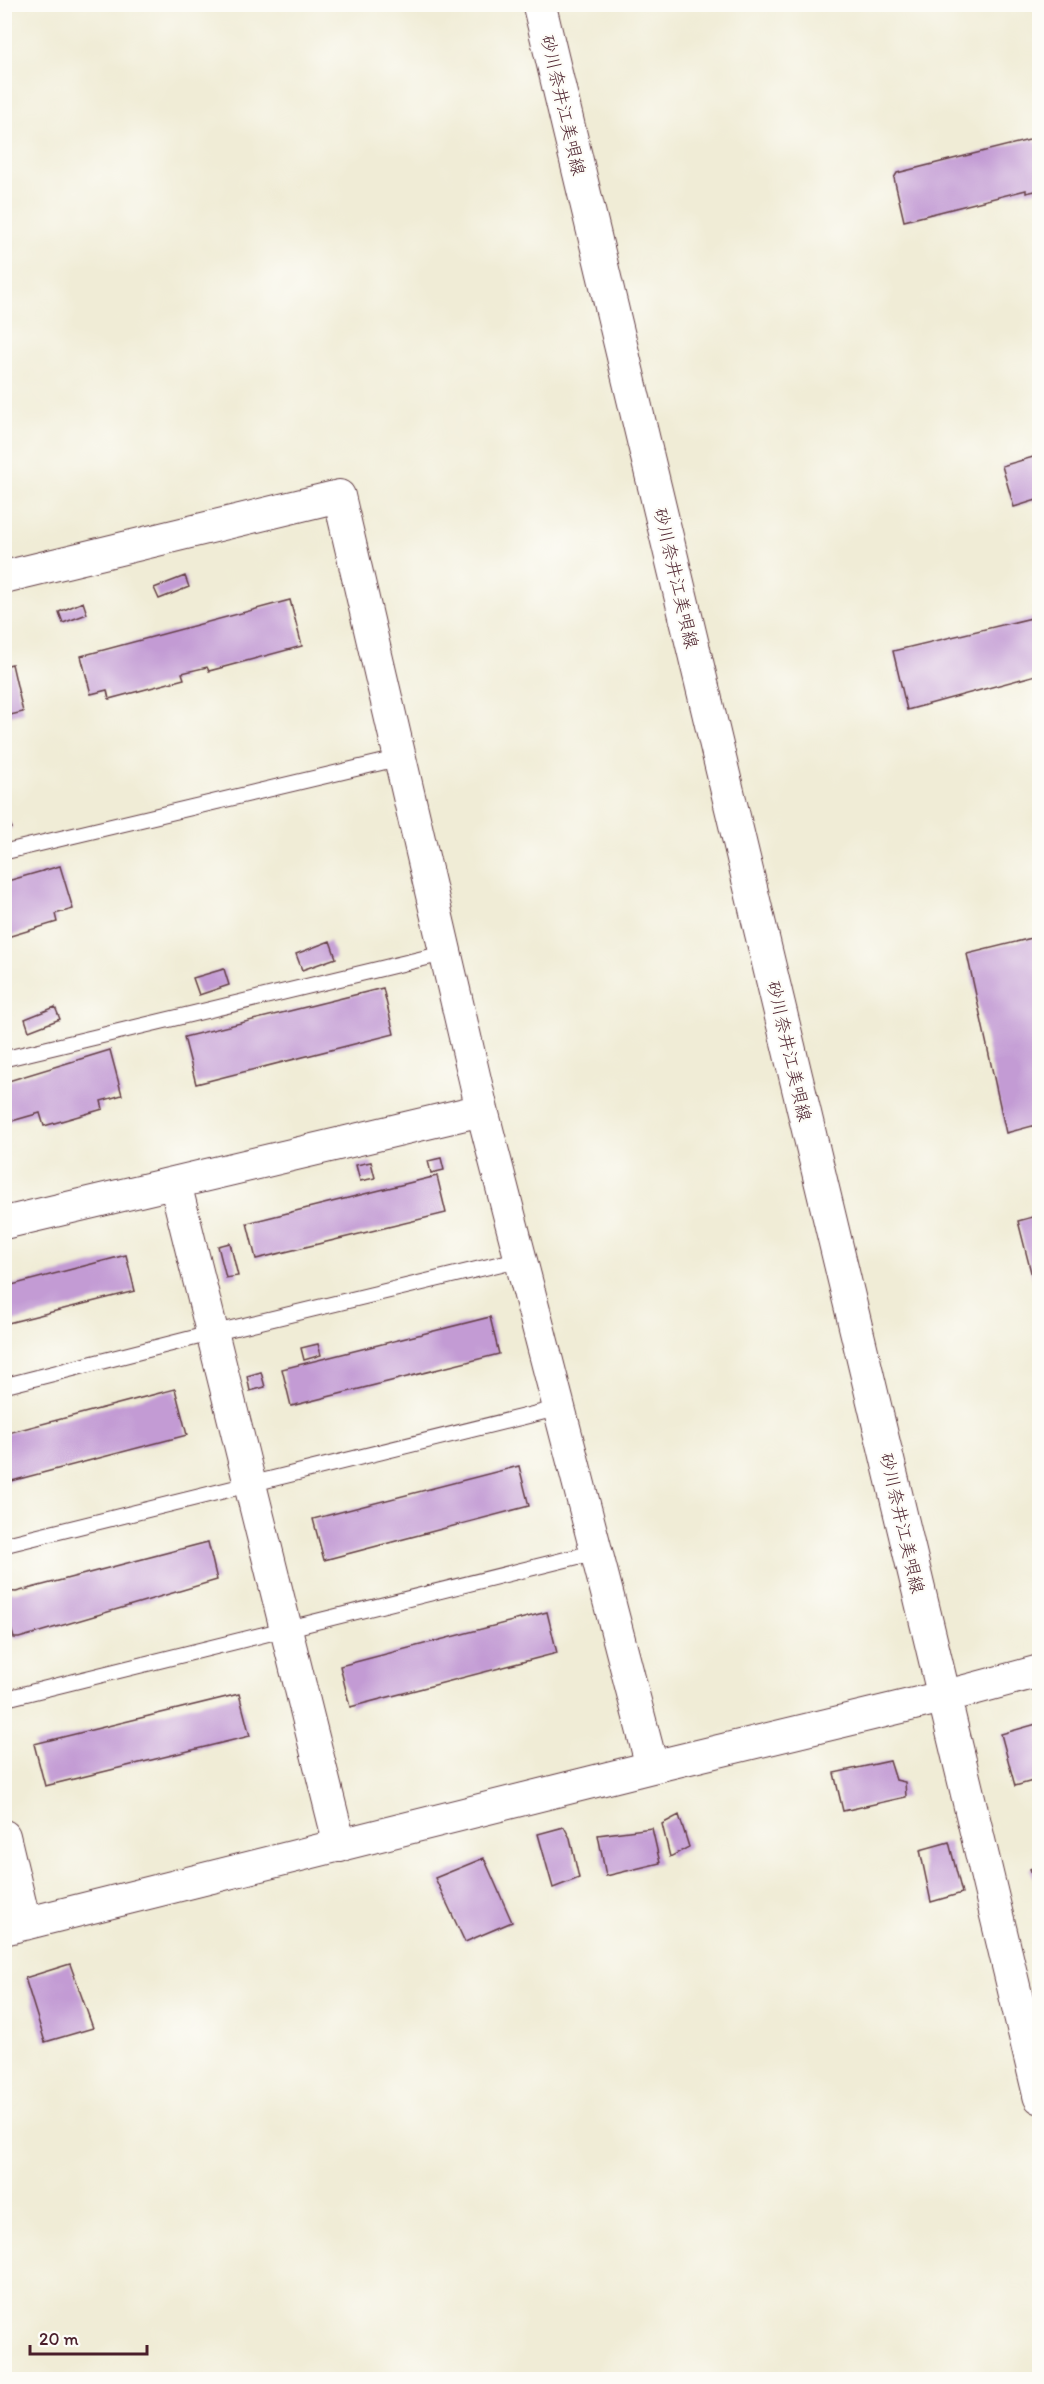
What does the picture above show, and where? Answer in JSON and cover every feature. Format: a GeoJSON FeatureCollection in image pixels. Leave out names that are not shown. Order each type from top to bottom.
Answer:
{"type":"FeatureCollection","features":[{"type":"Feature","properties":{"kind":"main road","name":"砂川奈井江美唄線"},"geometry":{"type":"LineString","coordinates":[[538,4],[1040,2097]]}},
{"type":"Feature","properties":{"kind":"street"},"geometry":{"type":"LineString","coordinates":[[4,577],[339,496],[482,1110],[652,1767]]}},
{"type":"Feature","properties":{"kind":"street"},"geometry":{"type":"LineString","coordinates":[[4,1223],[482,1110]]}},
{"type":"Feature","properties":{"kind":"street"},"geometry":{"type":"LineString","coordinates":[[175,1183],[340,1846]]}},
{"type":"Feature","properties":{"kind":"street"},"geometry":{"type":"LineString","coordinates":[[4,1836],[15,1927],[652,1767],[944,1697],[1040,1671]]}},
{"type":"Feature","properties":{"kind":"lane"},"geometry":{"type":"LineString","coordinates":[[4,852],[400,758]]}},
{"type":"Feature","properties":{"kind":"lane"},"geometry":{"type":"LineString","coordinates":[[4,1059],[446,953]]}},
{"type":"Feature","properties":{"kind":"lane"},"geometry":{"type":"LineString","coordinates":[[4,1386],[520,1258]]}},
{"type":"Feature","properties":{"kind":"lane"},"geometry":{"type":"LineString","coordinates":[[4,1545],[559,1408]]}},
{"type":"Feature","properties":{"kind":"lane"},"geometry":{"type":"LineString","coordinates":[[4,1699],[596,1552]]}},
{"type":"Feature","properties":{"kind":"building"},"geometry":{"type":"Polygon","coordinates":[[[1033,139],[1037,142],[1040,151],[1040,190],[1026,193],[1026,190],[904,221],[894,178],[897,173],[1033,139]]]}},
{"type":"Feature","properties":{"kind":"building"},"geometry":{"type":"Polygon","coordinates":[[[1040,455],[1040,499],[1014,507],[1002,466],[1040,455]]]}},
{"type":"Feature","properties":{"kind":"building"},"geometry":{"type":"Polygon","coordinates":[[[185,576],[189,587],[159,599],[154,588],[185,576]]]}},
{"type":"Feature","properties":{"kind":"building"},"geometry":{"type":"Polygon","coordinates":[[[290,600],[302,646],[209,671],[207,667],[182,673],[184,679],[109,699],[107,690],[91,694],[81,656],[290,600]]]}},
{"type":"Feature","properties":{"kind":"building"},"geometry":{"type":"Polygon","coordinates":[[[83,602],[87,614],[63,623],[59,612],[83,602]]]}},
{"type":"Feature","properties":{"kind":"building"},"geometry":{"type":"Polygon","coordinates":[[[1040,616],[1040,674],[907,710],[893,651],[1040,616]]]}},
{"type":"Feature","properties":{"kind":"building"},"geometry":{"type":"Polygon","coordinates":[[[12,664],[23,712],[6,716],[8,724],[4,725],[4,666],[12,664]]]}},
{"type":"Feature","properties":{"kind":"building"},"geometry":{"type":"Polygon","coordinates":[[[4,811],[12,828],[4,831],[4,811]]]}},
{"type":"Feature","properties":{"kind":"building"},"geometry":{"type":"Polygon","coordinates":[[[60,866],[73,909],[55,914],[57,922],[4,938],[4,882],[60,866]]]}},
{"type":"Feature","properties":{"kind":"building"},"geometry":{"type":"Polygon","coordinates":[[[1040,936],[1040,1124],[1006,1133],[967,954],[1040,936]]]}},
{"type":"Feature","properties":{"kind":"building"},"geometry":{"type":"Polygon","coordinates":[[[330,941],[336,958],[302,970],[296,954],[330,941]]]}},
{"type":"Feature","properties":{"kind":"building"},"geometry":{"type":"Polygon","coordinates":[[[224,969],[229,985],[199,995],[193,978],[224,969]]]}},
{"type":"Feature","properties":{"kind":"building"},"geometry":{"type":"Polygon","coordinates":[[[383,988],[394,1034],[196,1084],[184,1037],[383,988]]]}},
{"type":"Feature","properties":{"kind":"building"},"geometry":{"type":"Polygon","coordinates":[[[55,1007],[60,1019],[29,1031],[25,1019],[55,1007]]]}},
{"type":"Feature","properties":{"kind":"building"},"geometry":{"type":"Polygon","coordinates":[[[110,1050],[122,1095],[101,1101],[103,1109],[44,1126],[40,1113],[5,1123],[5,1082],[110,1050]]]}},
{"type":"Feature","properties":{"kind":"building"},"geometry":{"type":"Polygon","coordinates":[[[441,1158],[444,1170],[431,1173],[428,1161],[441,1158]]]}},
{"type":"Feature","properties":{"kind":"building"},"geometry":{"type":"Polygon","coordinates":[[[371,1162],[375,1178],[360,1181],[356,1165],[371,1162]]]}},
{"type":"Feature","properties":{"kind":"building"},"geometry":{"type":"Polygon","coordinates":[[[437,1176],[446,1213],[256,1259],[247,1223],[437,1176]]]}},
{"type":"Feature","properties":{"kind":"building"},"geometry":{"type":"Polygon","coordinates":[[[1040,1215],[1040,1286],[1035,1288],[1018,1221],[1040,1215]]]}},
{"type":"Feature","properties":{"kind":"building"},"geometry":{"type":"Polygon","coordinates":[[[230,1243],[238,1276],[226,1278],[218,1246],[230,1243]]]}},
{"type":"Feature","properties":{"kind":"building"},"geometry":{"type":"Polygon","coordinates":[[[126,1255],[135,1291],[4,1324],[4,1287],[126,1255]]]}},
{"type":"Feature","properties":{"kind":"building"},"geometry":{"type":"Polygon","coordinates":[[[490,1317],[499,1354],[291,1406],[282,1369],[490,1317]]]}},
{"type":"Feature","properties":{"kind":"building"},"geometry":{"type":"Polygon","coordinates":[[[318,1344],[321,1355],[304,1360],[301,1348],[318,1344]]]}},
{"type":"Feature","properties":{"kind":"building"},"geometry":{"type":"Polygon","coordinates":[[[261,1372],[265,1387],[250,1391],[247,1376],[261,1372]]]}},
{"type":"Feature","properties":{"kind":"building"},"geometry":{"type":"Polygon","coordinates":[[[175,1389],[187,1435],[4,1483],[4,1434],[175,1389]]]}},
{"type":"Feature","properties":{"kind":"building"},"geometry":{"type":"Polygon","coordinates":[[[519,1466],[529,1506],[324,1560],[313,1519],[519,1466]]]}},
{"type":"Feature","properties":{"kind":"building"},"geometry":{"type":"Polygon","coordinates":[[[208,1542],[217,1580],[14,1638],[4,1605],[4,1591],[16,1592],[208,1542]]]}},
{"type":"Feature","properties":{"kind":"building"},"geometry":{"type":"Polygon","coordinates":[[[547,1612],[557,1653],[350,1707],[340,1666],[547,1612]]]}},
{"type":"Feature","properties":{"kind":"building"},"geometry":{"type":"Polygon","coordinates":[[[239,1694],[250,1736],[45,1786],[34,1744],[239,1694]]]}},
{"type":"Feature","properties":{"kind":"building"},"geometry":{"type":"Polygon","coordinates":[[[1040,1723],[1040,1779],[1015,1786],[1001,1734],[1040,1723]]]}},
{"type":"Feature","properties":{"kind":"building"},"geometry":{"type":"Polygon","coordinates":[[[890,1761],[896,1780],[905,1782],[906,1797],[843,1811],[834,1773],[890,1761]]]}},
{"type":"Feature","properties":{"kind":"building"},"geometry":{"type":"Polygon","coordinates":[[[679,1815],[689,1847],[670,1857],[662,1824],[679,1815]]]}},
{"type":"Feature","properties":{"kind":"building"},"geometry":{"type":"Polygon","coordinates":[[[564,1827],[570,1838],[579,1878],[553,1888],[538,1834],[564,1827]]]}},
{"type":"Feature","properties":{"kind":"building"},"geometry":{"type":"Polygon","coordinates":[[[652,1828],[660,1863],[606,1876],[598,1835],[652,1828]]]}},
{"type":"Feature","properties":{"kind":"building"},"geometry":{"type":"Polygon","coordinates":[[[949,1842],[962,1893],[931,1902],[920,1850],[949,1842]]]}},
{"type":"Feature","properties":{"kind":"building"},"geometry":{"type":"Polygon","coordinates":[[[484,1858],[512,1922],[465,1942],[435,1878],[484,1858]]]}},
{"type":"Feature","properties":{"kind":"building"},"geometry":{"type":"Polygon","coordinates":[[[1040,1865],[1040,1884],[1037,1885],[1030,1869],[1040,1865]]]}},
{"type":"Feature","properties":{"kind":"building"},"geometry":{"type":"Polygon","coordinates":[[[70,1964],[93,2028],[45,2042],[25,1978],[70,1964]]]}}]}
